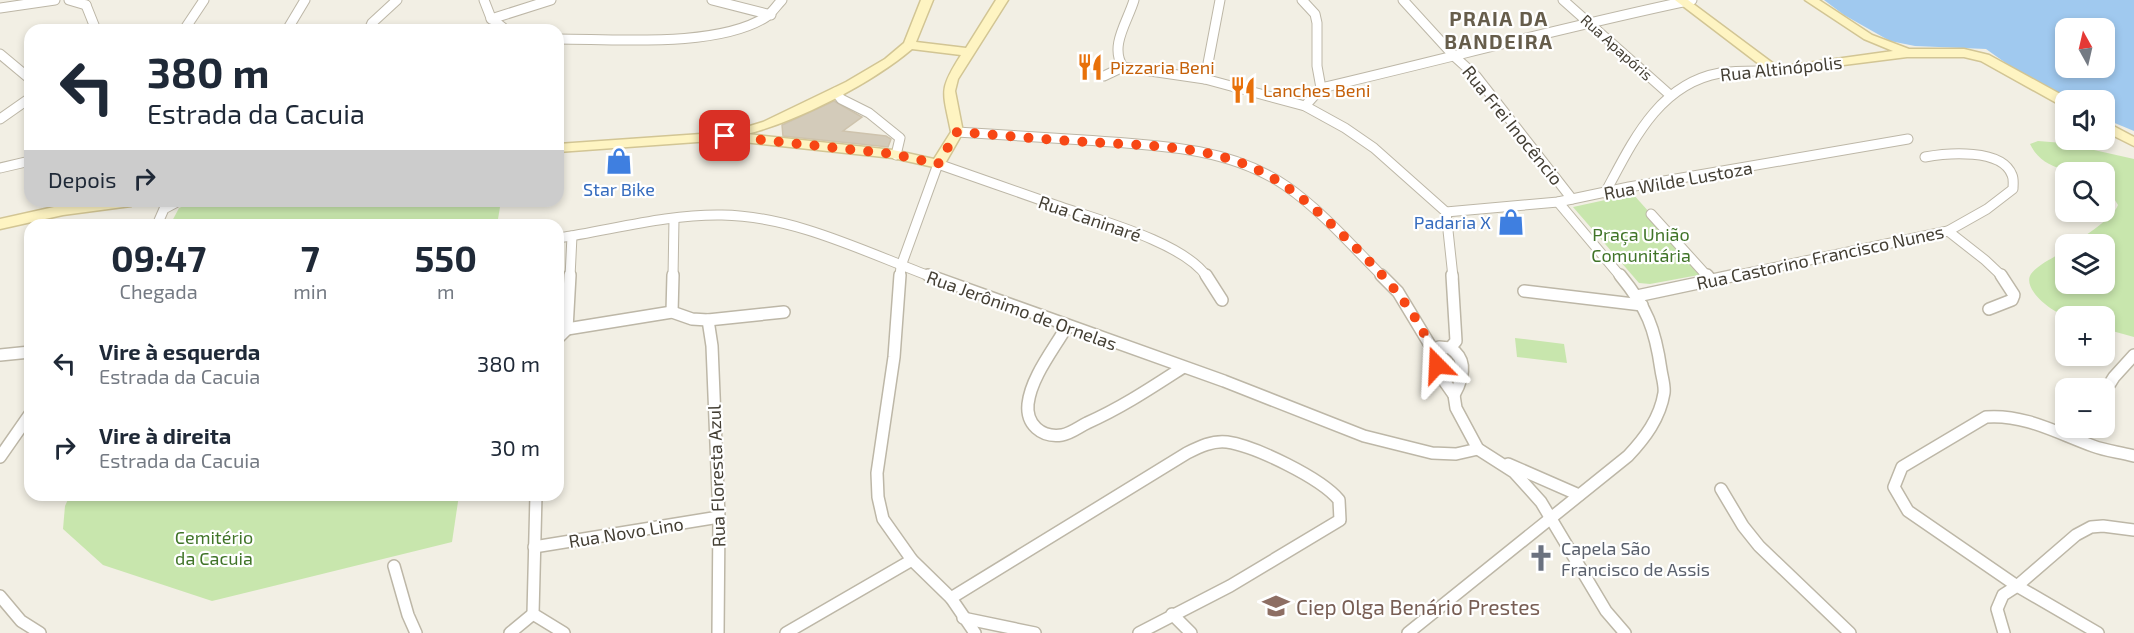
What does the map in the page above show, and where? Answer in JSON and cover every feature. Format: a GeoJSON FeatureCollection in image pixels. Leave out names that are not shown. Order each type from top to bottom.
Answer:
{"type":"FeatureCollection","features":[{"type":"Feature","properties":{"kind":"main road"},"geometry":{"type":"LineString","coordinates":[[725,136],[767,125],[836,92],[890,62],[909,45],[927,0]]}},
{"type":"Feature","properties":{"kind":"main road"},"geometry":{"type":"LineString","coordinates":[[564,148],[725,136],[896,155],[938,164],[957,132],[949,91],[952,79],[1002,0]]}},
{"type":"Feature","properties":{"kind":"main road"},"geometry":{"type":"LineString","coordinates":[[1810,0],[1872,39],[1906,53]]}},
{"type":"Feature","properties":{"kind":"main road"},"geometry":{"type":"LineString","coordinates":[[1685,1],[1776,71]]}},
{"type":"Feature","properties":{"kind":"main road"},"geometry":{"type":"LineString","coordinates":[[1872,39],[1880,50],[1877,58]]}},
{"type":"Feature","properties":{"kind":"main road"},"geometry":{"type":"LineString","coordinates":[[909,45],[969,52]]}},
{"type":"Feature","properties":{"kind":"main road","name":"Rua Altinópolis"},"geometry":{"type":"LineString","coordinates":[[1776,71],[1906,53],[1951,52],[1977,55],[2055,97]]}},
{"type":"Feature","properties":{"kind":"main road"},"geometry":{"type":"LineString","coordinates":[[767,125],[763,135],[767,139]]}},
{"type":"Feature","properties":{"kind":"main road"},"geometry":{"type":"LineString","coordinates":[[2115,131],[2134,142]]}},
{"type":"Feature","properties":{"kind":"main road"},"geometry":{"type":"LineString","coordinates":[[0,224],[60,207]]}},
{"type":"Feature","properties":{"kind":"street"},"geometry":{"type":"LineString","coordinates":[[0,9],[55,0]]}},
{"type":"Feature","properties":{"kind":"street"},"geometry":{"type":"LineString","coordinates":[[69,0],[88,3],[93,24]]}},
{"type":"Feature","properties":{"kind":"street"},"geometry":{"type":"LineString","coordinates":[[188,24],[204,0]]}},
{"type":"Feature","properties":{"kind":"street"},"geometry":{"type":"LineString","coordinates":[[291,24],[305,0]]}},
{"type":"Feature","properties":{"kind":"street"},"geometry":{"type":"LineString","coordinates":[[372,24],[397,0]]}},
{"type":"Feature","properties":{"kind":"street"},"geometry":{"type":"LineString","coordinates":[[484,0],[484,9],[498,24]]}},
{"type":"Feature","properties":{"kind":"street"},"geometry":{"type":"LineString","coordinates":[[491,19],[550,0]]}},
{"type":"Feature","properties":{"kind":"street"},"geometry":{"type":"LineString","coordinates":[[712,0],[771,15]]}},
{"type":"Feature","properties":{"kind":"street"},"geometry":{"type":"LineString","coordinates":[[564,39],[690,38],[725,33],[771,15],[782,0]]}},
{"type":"Feature","properties":{"kind":"street"},"geometry":{"type":"LineString","coordinates":[[1123,67],[1118,60],[1118,46],[1134,0]]}},
{"type":"Feature","properties":{"kind":"street"},"geometry":{"type":"LineString","coordinates":[[1205,79],[1220,0]]}},
{"type":"Feature","properties":{"kind":"street"},"geometry":{"type":"LineString","coordinates":[[1302,0],[1315,14],[1317,23],[1317,66],[1321,88]]}},
{"type":"Feature","properties":{"kind":"street","name":"Rua Frei Inocêncio"},"geometry":{"type":"LineString","coordinates":[[1403,0],[1455,57],[1476,76],[1572,199]]}},
{"type":"Feature","properties":{"kind":"street","name":"Rua Apapóris"},"geometry":{"type":"LineString","coordinates":[[1563,0],[1670,95]]}},
{"type":"Feature","properties":{"kind":"street"},"geometry":{"type":"LineString","coordinates":[[1305,106],[1321,88],[1455,57],[1588,22],[1685,1]]}},
{"type":"Feature","properties":{"kind":"street"},"geometry":{"type":"LineString","coordinates":[[0,54],[24,74]]}},
{"type":"Feature","properties":{"kind":"street"},"geometry":{"type":"LineString","coordinates":[[1104,76],[1123,67],[1205,79],[1305,106],[1345,128],[1374,148],[1446,212],[1456,311],[1456,341],[1451,347]]}},
{"type":"Feature","properties":{"kind":"street","name":"Rua Altinópolis"},"geometry":{"type":"LineString","coordinates":[[1605,193],[1644,124],[1670,95],[1689,83],[1719,73],[1776,71]]}},
{"type":"Feature","properties":{"kind":"street"},"geometry":{"type":"LineString","coordinates":[[836,92],[841,99],[869,113],[900,138],[896,155]]}},
{"type":"Feature","properties":{"kind":"street"},"geometry":{"type":"LineString","coordinates":[[0,119],[24,102]]}},
{"type":"Feature","properties":{"kind":"street"},"geometry":{"type":"LineString","coordinates":[[957,132],[1158,145],[1204,153],[1240,163],[1269,175],[1321,214],[1381,273],[1409,308],[1433,350],[1440,375],[1454,395],[1460,421],[1479,449],[1498,460],[1579,495]]}},
{"type":"Feature","properties":{"kind":"street","name":"Rua Wilde Lustoza"},"geometry":{"type":"LineString","coordinates":[[1446,212],[1558,202],[1908,139]]}},
{"type":"Feature","properties":{"kind":"street","name":"Rua Castorino Francisco Nunes"},"geometry":{"type":"LineString","coordinates":[[1524,291],[1639,300],[1712,281],[1948,231],[1997,202],[2013,189],[2015,181],[2003,165],[1974,154],[1954,153],[1925,157]]}},
{"type":"Feature","properties":{"kind":"street"},"geometry":{"type":"LineString","coordinates":[[0,168],[24,162]]}},
{"type":"Feature","properties":{"kind":"street"},"geometry":{"type":"LineString","coordinates":[[938,164],[901,266],[894,357],[877,473],[878,497],[883,519],[912,560],[951,598],[975,633]]}},
{"type":"Feature","properties":{"kind":"street","name":"Rua Caninaré"},"geometry":{"type":"LineString","coordinates":[[938,164],[1119,227],[1169,247],[1203,271],[1222,300]]}},
{"type":"Feature","properties":{"kind":"street"},"geometry":{"type":"LineString","coordinates":[[1408,633],[1628,456],[1646,437],[1655,420],[1664,392],[1656,335],[1639,300],[1558,202]]}},
{"type":"Feature","properties":{"kind":"street"},"geometry":{"type":"LineString","coordinates":[[160,219],[164,209],[168,207]]}},
{"type":"Feature","properties":{"kind":"street"},"geometry":{"type":"LineString","coordinates":[[1651,214],[1712,281]]}},
{"type":"Feature","properties":{"kind":"street","name":"Rua Jerônimo de Ornelas"},"geometry":{"type":"LineString","coordinates":[[564,237],[674,219],[723,215],[774,222],[832,239],[901,266],[1223,381],[1324,423],[1383,441],[1442,453],[1463,453],[1479,449]]}},
{"type":"Feature","properties":{"kind":"street"},"geometry":{"type":"LineString","coordinates":[[672,312],[674,219]]}},
{"type":"Feature","properties":{"kind":"street"},"geometry":{"type":"LineString","coordinates":[[1948,231],[1994,268],[2011,288],[2014,295],[2012,300],[1989,309]]}},
{"type":"Feature","properties":{"kind":"street"},"geometry":{"type":"LineString","coordinates":[[567,329],[572,236]]}},
{"type":"Feature","properties":{"kind":"street"},"geometry":{"type":"LineString","coordinates":[[564,332],[567,329],[672,312],[692,319],[708,320],[784,312]]}},
{"type":"Feature","properties":{"kind":"street","name":"Rua Floresta Azul"},"geometry":{"type":"LineString","coordinates":[[708,320],[713,374],[719,518],[718,633]]}},
{"type":"Feature","properties":{"kind":"street"},"geometry":{"type":"LineString","coordinates":[[1067,326],[1038,376],[1028,402],[1028,417],[1031,424],[1042,433],[1062,435],[1110,412],[1182,368]]}},
{"type":"Feature","properties":{"kind":"street"},"geometry":{"type":"LineString","coordinates":[[1433,350],[1440,347],[1451,347],[1457,352],[1461,363],[1461,378],[1454,395]]}},
{"type":"Feature","properties":{"kind":"street"},"geometry":{"type":"LineString","coordinates":[[0,355],[24,353]]}},
{"type":"Feature","properties":{"kind":"street"},"geometry":{"type":"LineString","coordinates":[[2113,378],[2134,355]]}},
{"type":"Feature","properties":{"kind":"street"},"geometry":{"type":"LineString","coordinates":[[1440,375],[1449,379],[1461,378]]}},
{"type":"Feature","properties":{"kind":"street"},"geometry":{"type":"LineString","coordinates":[[2098,633],[2017,586],[1908,511],[1894,487],[1902,467],[1986,417],[2019,418],[2094,447],[2134,456]]}},
{"type":"Feature","properties":{"kind":"street"},"geometry":{"type":"LineString","coordinates":[[0,457],[24,423]]}},
{"type":"Feature","properties":{"kind":"street"},"geometry":{"type":"LineString","coordinates":[[951,598],[1187,453],[1212,442],[1242,445],[1317,481],[1339,499],[1342,509],[1340,520],[1230,586],[1172,614],[1155,630],[1139,633]]}},
{"type":"Feature","properties":{"kind":"street"},"geometry":{"type":"LineString","coordinates":[[1498,460],[1529,487],[1606,611],[1625,633]]}},
{"type":"Feature","properties":{"kind":"street"},"geometry":{"type":"LineString","coordinates":[[1721,489],[1743,526],[1759,546],[1850,633]]}},
{"type":"Feature","properties":{"kind":"street"},"geometry":{"type":"LineString","coordinates":[[510,633],[533,614],[536,501]]}},
{"type":"Feature","properties":{"kind":"street","name":"Rua Novo Lino"},"geometry":{"type":"LineString","coordinates":[[534,547],[719,518]]}},
{"type":"Feature","properties":{"kind":"street"},"geometry":{"type":"LineString","coordinates":[[2004,633],[1997,609],[2003,595],[2017,586],[2076,535],[2091,527],[2122,527],[2134,530]]}},
{"type":"Feature","properties":{"kind":"street"},"geometry":{"type":"LineString","coordinates":[[786,633],[912,560]]}},
{"type":"Feature","properties":{"kind":"street"},"geometry":{"type":"LineString","coordinates":[[394,566],[408,615],[416,633]]}},
{"type":"Feature","properties":{"kind":"street"},"geometry":{"type":"LineString","coordinates":[[0,596],[21,621],[40,633]]}},
{"type":"Feature","properties":{"kind":"street"},"geometry":{"type":"LineString","coordinates":[[533,614],[564,633]]}},
{"type":"Feature","properties":{"kind":"street"},"geometry":{"type":"LineString","coordinates":[[1172,614],[1191,633]]}},
{"type":"Feature","properties":{"kind":"street"},"geometry":{"type":"LineString","coordinates":[[963,618],[1035,633]]}},
{"type":"Feature","properties":{"kind":"green space"},"geometry":{"type":"Polygon","coordinates":[[[2038,141],[2055,142],[2055,150],[2094,150],[2134,159],[2134,337],[2115,332],[2115,306],[2055,306],[2055,311],[2040,300],[2031,287],[2029,280],[2034,270],[2055,256],[2055,294],[2115,294],[2115,234],[2087,234],[2104,222],[2115,222],[2115,210],[2118,205],[2115,200],[2115,162],[2055,162],[2055,167],[2036,154],[2030,144],[2038,141]]]}},
{"type":"Feature","properties":{"kind":"green space","name":"Praça União Comunitária"},"geometry":{"type":"Polygon","coordinates":[[[1633,194],[1704,274],[1650,284],[1639,283],[1573,207],[1633,194]]]}},
{"type":"Feature","properties":{"kind":"green space"},"geometry":{"type":"Polygon","coordinates":[[[500,207],[498,219],[173,219],[179,208],[500,207]]]}},
{"type":"Feature","properties":{"kind":"green space"},"geometry":{"type":"Polygon","coordinates":[[[1515,338],[1564,344],[1567,363],[1517,357],[1515,338]]]}},
{"type":"Feature","properties":{"kind":"green space","name":"Cemitério da Cacuia"},"geometry":{"type":"Polygon","coordinates":[[[67,501],[458,501],[452,542],[212,601],[103,565],[63,529],[67,501]]]}},
{"type":"Feature","properties":{"kind":"water"},"geometry":{"type":"Polygon","coordinates":[[[1824,0],[2134,0],[2134,131],[2115,123],[2115,90],[2055,90],[2055,92],[2017,71],[1986,49],[1915,46],[1890,41],[1844,15],[1824,0]]]}},
{"type":"Feature","properties":{"kind":"building"},"geometry":{"type":"Polygon","coordinates":[[[834,101],[862,117],[843,131],[886,136],[891,139],[888,147],[783,136],[782,125],[834,101]]]}},
{"type":"Feature","properties":{"kind":"place","name":"Pizzaria Beni"},"geometry":{"type":"Point","coordinates":[1090,67]}},
{"type":"Feature","properties":{"kind":"place","name":"Lanches Beni"},"geometry":{"type":"Point","coordinates":[1243,90]}},
{"type":"Feature","properties":{"kind":"place","name":"Star Bike"},"geometry":{"type":"Point","coordinates":[619,161]}},
{"type":"Feature","properties":{"kind":"place","name":"Padaria X"},"geometry":{"type":"Point","coordinates":[1511,222]}},
{"type":"Feature","properties":{"kind":"place","name":"Capela São Francisco de Assis"},"geometry":{"type":"Point","coordinates":[1541,558]}},
{"type":"Feature","properties":{"kind":"place","name":"Ciep Olga Benário Prestes"},"geometry":{"type":"Point","coordinates":[1276,606]}},
{"type":"Feature","properties":{"kind":"district","name":"PRAIA DA BANDEIRA"},"geometry":{"type":"Point","coordinates":[1499,30]}},
{"type":"Feature","properties":{"kind":"route"},"geometry":{"type":"LineString","coordinates":[[725,136],[893,154],[938,164],[957,132],[1158,145],[1204,153],[1240,163],[1269,175],[1286,186],[1321,214],[1381,273],[1409,308],[1433,350],[1437,365]]}}]}
